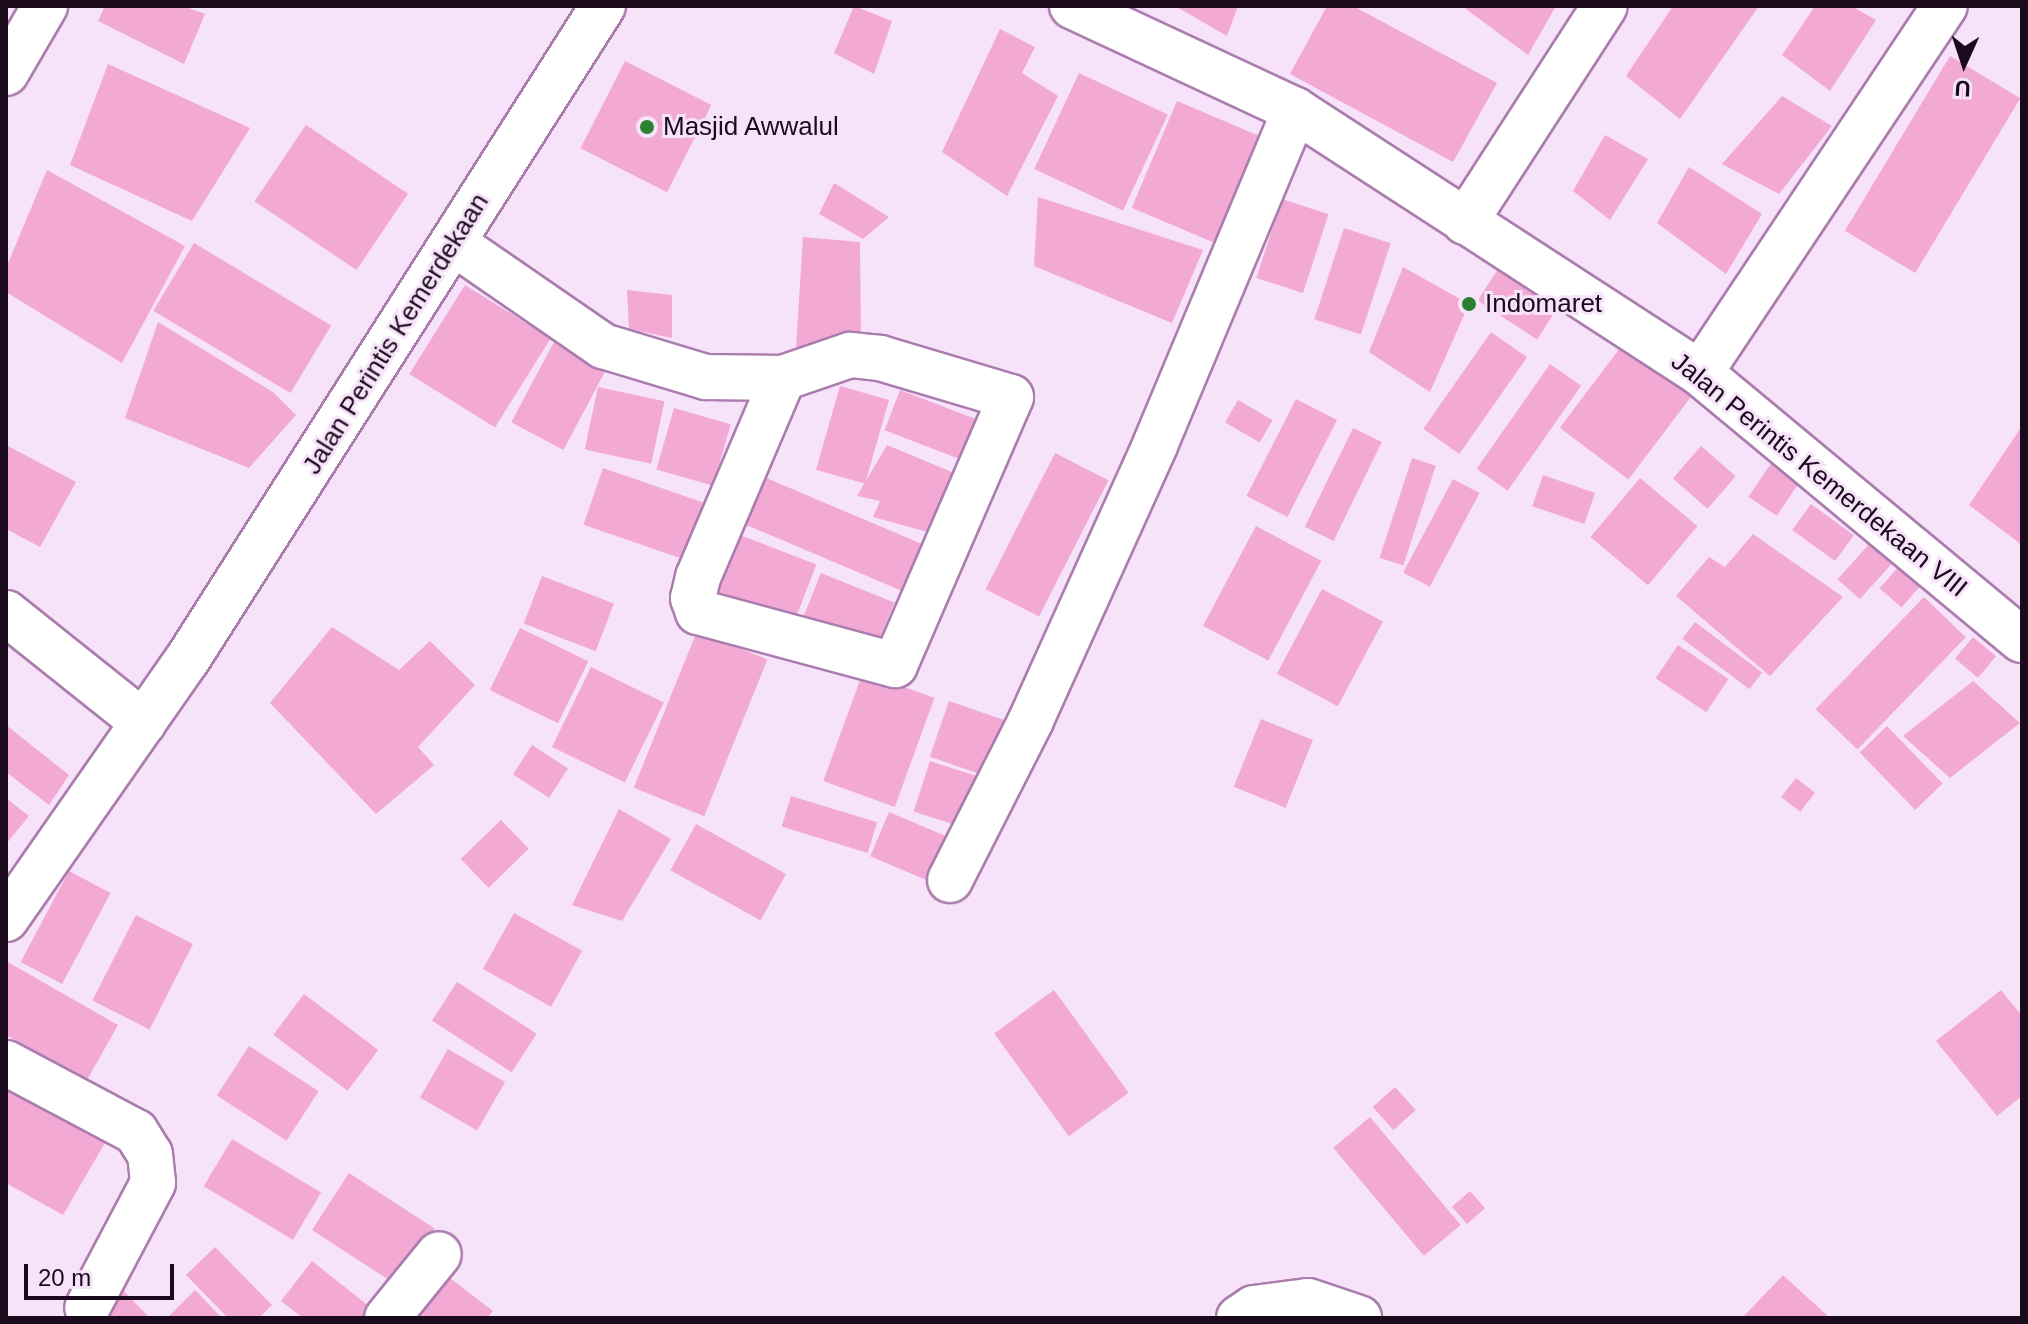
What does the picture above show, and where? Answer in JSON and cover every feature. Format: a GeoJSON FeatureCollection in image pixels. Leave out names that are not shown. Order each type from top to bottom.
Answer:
{"type":"FeatureCollection","features":[{"type":"Feature","properties":{"kind":"street"},"geometry":{"type":"LineString","coordinates":[[6,73],[45,6]]}},
{"type":"Feature","properties":{"kind":"street","name":"Jalan Perintis Kemerdekaan"},"geometry":{"type":"LineString","coordinates":[[6,919],[187,660],[455,244],[603,6]]}},
{"type":"Feature","properties":{"kind":"street","name":"Jalan Perintis Kemerdekaan VIII"},"geometry":{"type":"LineString","coordinates":[[1072,6],[1295,110],[1700,373],[2022,640]]}},
{"type":"Feature","properties":{"kind":"street"},"geometry":{"type":"LineString","coordinates":[[1465,222],[1605,6]]}},
{"type":"Feature","properties":{"kind":"street"},"geometry":{"type":"LineString","coordinates":[[1700,373],[1945,6]]}},
{"type":"Feature","properties":{"kind":"street"},"geometry":{"type":"LineString","coordinates":[[950,880],[1031,720],[1155,445],[1295,110]]}},
{"type":"Feature","properties":{"kind":"street"},"geometry":{"type":"LineString","coordinates":[[455,244],[603,346],[706,377],[783,378],[850,355],[880,358],[1011,397],[895,665],[698,612],[698,577],[783,378]]}},
{"type":"Feature","properties":{"kind":"street"},"geometry":{"type":"LineString","coordinates":[[6,613],[144,723]]}},
{"type":"Feature","properties":{"kind":"street"},"geometry":{"type":"LineString","coordinates":[[6,1063],[136,1132],[150,1154],[153,1183],[87,1308]]}},
{"type":"Feature","properties":{"kind":"street"},"geometry":{"type":"LineString","coordinates":[[387,1318],[439,1254]]}},
{"type":"Feature","properties":{"kind":"street"},"geometry":{"type":"LineString","coordinates":[[1239,1318],[1254,1308],[1308,1301],[1359,1318]]}},
{"type":"Feature","properties":{"kind":"building"},"geometry":{"type":"Polygon","coordinates":[[[105,6],[183,6],[205,14],[184,64],[98,21],[105,6]]]}},
{"type":"Feature","properties":{"kind":"building"},"geometry":{"type":"Polygon","coordinates":[[[854,6],[892,21],[874,74],[834,53],[854,6]]]}},
{"type":"Feature","properties":{"kind":"building"},"geometry":{"type":"Polygon","coordinates":[[[1175,6],[1238,6],[1227,36],[1175,6]]]}},
{"type":"Feature","properties":{"kind":"building"},"geometry":{"type":"Polygon","coordinates":[[[1327,6],[1353,6],[1497,83],[1453,162],[1290,74],[1327,6]]]}},
{"type":"Feature","properties":{"kind":"building"},"geometry":{"type":"Polygon","coordinates":[[[1462,6],[1556,6],[1528,55],[1462,6]]]}},
{"type":"Feature","properties":{"kind":"building"},"geometry":{"type":"Polygon","coordinates":[[[1673,6],[1759,6],[1680,119],[1626,76],[1673,6]]]}},
{"type":"Feature","properties":{"kind":"building"},"geometry":{"type":"Polygon","coordinates":[[[1815,6],[1851,6],[1876,20],[1830,91],[1782,55],[1815,6]]]}},
{"type":"Feature","properties":{"kind":"building"},"geometry":{"type":"Polygon","coordinates":[[[1000,29],[1035,47],[1022,73],[1058,96],[1007,196],[942,152],[1000,29]]]}},
{"type":"Feature","properties":{"kind":"building"},"geometry":{"type":"Polygon","coordinates":[[[1950,56],[2020,98],[1915,273],[1845,231],[1950,56]]]}},
{"type":"Feature","properties":{"kind":"building","name":"Masjid Awwalul"},"geometry":{"type":"Polygon","coordinates":[[[625,61],[711,105],[667,192],[581,148],[625,61]]]}},
{"type":"Feature","properties":{"kind":"building"},"geometry":{"type":"Polygon","coordinates":[[[108,64],[250,128],[192,221],[70,165],[108,64]]]}},
{"type":"Feature","properties":{"kind":"building"},"geometry":{"type":"Polygon","coordinates":[[[1079,73],[1168,114],[1123,210],[1034,169],[1079,73]]]}},
{"type":"Feature","properties":{"kind":"building"},"geometry":{"type":"Polygon","coordinates":[[[1782,96],[1832,126],[1779,194],[1722,164],[1782,96]]]}},
{"type":"Feature","properties":{"kind":"building"},"geometry":{"type":"Polygon","coordinates":[[[1177,101],[1261,137],[1215,243],[1132,208],[1177,101]]]}},
{"type":"Feature","properties":{"kind":"building"},"geometry":{"type":"Polygon","coordinates":[[[306,125],[408,194],[357,270],[255,201],[306,125]]]}},
{"type":"Feature","properties":{"kind":"building"},"geometry":{"type":"Polygon","coordinates":[[[1605,135],[1648,159],[1610,220],[1573,191],[1605,135]]]}},
{"type":"Feature","properties":{"kind":"building"},"geometry":{"type":"Polygon","coordinates":[[[1689,167],[1762,214],[1726,274],[1657,223],[1689,167]]]}},
{"type":"Feature","properties":{"kind":"building"},"geometry":{"type":"Polygon","coordinates":[[[47,170],[185,246],[122,363],[6,292],[6,268],[47,170]]]}},
{"type":"Feature","properties":{"kind":"building"},"geometry":{"type":"Polygon","coordinates":[[[834,183],[889,217],[863,239],[819,214],[834,183]]]}},
{"type":"Feature","properties":{"kind":"building"},"geometry":{"type":"Polygon","coordinates":[[[1038,197],[1203,250],[1172,323],[1034,266],[1038,197]]]}},
{"type":"Feature","properties":{"kind":"building"},"geometry":{"type":"Polygon","coordinates":[[[1282,199],[1329,214],[1303,293],[1256,278],[1282,199]]]}},
{"type":"Feature","properties":{"kind":"building"},"geometry":{"type":"Polygon","coordinates":[[[1344,228],[1391,243],[1361,334],[1314,319],[1344,228]]]}},
{"type":"Feature","properties":{"kind":"building"},"geometry":{"type":"Polygon","coordinates":[[[803,237],[860,242],[861,342],[796,348],[803,237]]]}},
{"type":"Feature","properties":{"kind":"building"},"geometry":{"type":"Polygon","coordinates":[[[194,243],[331,325],[290,393],[153,311],[194,243]]]}},
{"type":"Feature","properties":{"kind":"building"},"geometry":{"type":"Polygon","coordinates":[[[1502,263],[1562,302],[1537,339],[1477,301],[1502,263]]]}},
{"type":"Feature","properties":{"kind":"building"},"geometry":{"type":"Polygon","coordinates":[[[1403,267],[1469,304],[1430,392],[1369,352],[1403,267]]]}},
{"type":"Feature","properties":{"kind":"building"},"geometry":{"type":"Polygon","coordinates":[[[465,285],[551,339],[495,428],[409,374],[465,285]]]}},
{"type":"Feature","properties":{"kind":"building"},"geometry":{"type":"Polygon","coordinates":[[[627,290],[672,295],[672,338],[629,329],[627,290]]]}},
{"type":"Feature","properties":{"kind":"building"},"geometry":{"type":"Polygon","coordinates":[[[158,322],[273,392],[296,415],[249,468],[125,418],[158,322]]]}},
{"type":"Feature","properties":{"kind":"building"},"geometry":{"type":"Polygon","coordinates":[[[1491,332],[1527,357],[1459,454],[1423,429],[1491,332]]]}},
{"type":"Feature","properties":{"kind":"building"},"geometry":{"type":"Polygon","coordinates":[[[554,342],[606,370],[563,450],[511,422],[554,342]]]}},
{"type":"Feature","properties":{"kind":"building"},"geometry":{"type":"Polygon","coordinates":[[[1623,344],[1692,396],[1628,480],[1560,428],[1623,344]]]}},
{"type":"Feature","properties":{"kind":"building"},"geometry":{"type":"Polygon","coordinates":[[[1550,364],[1581,386],[1508,491],[1477,469],[1550,364]]]}},
{"type":"Feature","properties":{"kind":"building"},"geometry":{"type":"Polygon","coordinates":[[[840,386],[889,400],[865,484],[816,470],[840,386]]]}},
{"type":"Feature","properties":{"kind":"building"},"geometry":{"type":"Polygon","coordinates":[[[598,387],[665,401],[651,464],[585,450],[598,387]]]}},
{"type":"Feature","properties":{"kind":"building"},"geometry":{"type":"Polygon","coordinates":[[[900,390],[984,422],[969,462],[885,430],[900,390]]]}},
{"type":"Feature","properties":{"kind":"building"},"geometry":{"type":"Polygon","coordinates":[[[1296,399],[1337,420],[1288,517],[1247,496],[1296,399]]]}},
{"type":"Feature","properties":{"kind":"building"},"geometry":{"type":"Polygon","coordinates":[[[1238,400],[1273,420],[1260,443],[1225,423],[1238,400]]]}},
{"type":"Feature","properties":{"kind":"building"},"geometry":{"type":"Polygon","coordinates":[[[674,408],[731,424],[713,486],[656,470],[674,408]]]}},
{"type":"Feature","properties":{"kind":"building"},"geometry":{"type":"Polygon","coordinates":[[[2022,426],[2022,545],[1969,505],[2022,426]]]}},
{"type":"Feature","properties":{"kind":"building"},"geometry":{"type":"Polygon","coordinates":[[[1353,428],[1382,442],[1334,541],[1305,527],[1353,428]]]}},
{"type":"Feature","properties":{"kind":"building"},"geometry":{"type":"Polygon","coordinates":[[[6,445],[76,482],[40,547],[6,529],[6,445]]]}},
{"type":"Feature","properties":{"kind":"building"},"geometry":{"type":"Polygon","coordinates":[[[887,445],[959,475],[935,534],[873,517],[880,501],[857,496],[887,445]]]}},
{"type":"Feature","properties":{"kind":"building"},"geometry":{"type":"Polygon","coordinates":[[[1701,446],[1736,476],[1708,509],[1673,478],[1701,446]]]}},
{"type":"Feature","properties":{"kind":"building"},"geometry":{"type":"Polygon","coordinates":[[[1055,453],[1108,480],[1039,617],[986,589],[1055,453]]]}},
{"type":"Feature","properties":{"kind":"building"},"geometry":{"type":"Polygon","coordinates":[[[1412,458],[1436,466],[1403,566],[1380,558],[1412,458]]]}},
{"type":"Feature","properties":{"kind":"building"},"geometry":{"type":"Polygon","coordinates":[[[1772,462],[1800,481],[1777,516],[1749,497],[1772,462]]]}},
{"type":"Feature","properties":{"kind":"building"},"geometry":{"type":"Polygon","coordinates":[[[603,468],[703,503],[684,559],[583,525],[603,468]]]}},
{"type":"Feature","properties":{"kind":"building"},"geometry":{"type":"Polygon","coordinates":[[[1543,475],[1595,493],[1584,524],[1532,506],[1543,475]]]}},
{"type":"Feature","properties":{"kind":"building"},"geometry":{"type":"Polygon","coordinates":[[[764,477],[938,551],[918,598],[744,524],[764,477]]]}},
{"type":"Feature","properties":{"kind":"building"},"geometry":{"type":"Polygon","coordinates":[[[1640,478],[1697,526],[1648,585],[1591,537],[1640,478]]]}},
{"type":"Feature","properties":{"kind":"building"},"geometry":{"type":"Polygon","coordinates":[[[1453,479],[1479,493],[1430,587],[1403,573],[1453,479]]]}},
{"type":"Feature","properties":{"kind":"building"},"geometry":{"type":"Polygon","coordinates":[[[1811,504],[1854,535],[1835,561],[1792,530],[1811,504]]]}},
{"type":"Feature","properties":{"kind":"building"},"geometry":{"type":"Polygon","coordinates":[[[1256,526],[1321,561],[1268,661],[1203,626],[1256,526]]]}},
{"type":"Feature","properties":{"kind":"building"},"geometry":{"type":"Polygon","coordinates":[[[737,534],[816,564],[792,628],[713,597],[737,534]]]}},
{"type":"Feature","properties":{"kind":"building"},"geometry":{"type":"Polygon","coordinates":[[[1753,534],[1843,597],[1770,676],[1676,596],[1709,557],[1725,567],[1753,534]]]}},
{"type":"Feature","properties":{"kind":"building"},"geometry":{"type":"Polygon","coordinates":[[[1871,542],[1893,562],[1860,599],[1838,579],[1871,542]]]}},
{"type":"Feature","properties":{"kind":"building"},"geometry":{"type":"Polygon","coordinates":[[[1900,565],[1922,584],[1902,607],[1880,588],[1900,565]]]}},
{"type":"Feature","properties":{"kind":"building"},"geometry":{"type":"Polygon","coordinates":[[[821,573],[894,603],[874,654],[800,624],[821,573]]]}},
{"type":"Feature","properties":{"kind":"building"},"geometry":{"type":"Polygon","coordinates":[[[542,576],[614,604],[596,651],[524,624],[542,576]]]}},
{"type":"Feature","properties":{"kind":"building"},"geometry":{"type":"Polygon","coordinates":[[[1322,589],[1383,621],[1338,706],[1277,674],[1322,589]]]}},
{"type":"Feature","properties":{"kind":"building"},"geometry":{"type":"Polygon","coordinates":[[[1924,597],[1966,637],[1857,750],[1816,709],[1924,597]]]}},
{"type":"Feature","properties":{"kind":"building"},"geometry":{"type":"Polygon","coordinates":[[[1695,622],[1762,673],[1749,689],[1682,639],[1695,622]]]}},
{"type":"Feature","properties":{"kind":"building"},"geometry":{"type":"Polygon","coordinates":[[[332,627],[399,670],[430,641],[475,685],[418,747],[434,765],[376,814],[270,703],[332,627]]]}},
{"type":"Feature","properties":{"kind":"building"},"geometry":{"type":"Polygon","coordinates":[[[520,628],[588,661],[558,723],[490,690],[520,628]]]}},
{"type":"Feature","properties":{"kind":"building"},"geometry":{"type":"Polygon","coordinates":[[[697,631],[767,659],[704,816],[634,788],[697,631]]]}},
{"type":"Feature","properties":{"kind":"building"},"geometry":{"type":"Polygon","coordinates":[[[1973,637],[1996,656],[1978,678],[1955,658],[1973,637]]]}},
{"type":"Feature","properties":{"kind":"building"},"geometry":{"type":"Polygon","coordinates":[[[1678,645],[1729,679],[1706,712],[1656,678],[1678,645]]]}},
{"type":"Feature","properties":{"kind":"building"},"geometry":{"type":"Polygon","coordinates":[[[591,667],[664,703],[625,783],[552,747],[591,667]]]}},
{"type":"Feature","properties":{"kind":"building"},"geometry":{"type":"Polygon","coordinates":[[[863,672],[934,698],[895,807],[823,781],[863,672]]]}},
{"type":"Feature","properties":{"kind":"building"},"geometry":{"type":"Polygon","coordinates":[[[1973,681],[2020,723],[1950,778],[1903,736],[1973,681]]]}},
{"type":"Feature","properties":{"kind":"building"},"geometry":{"type":"Polygon","coordinates":[[[949,701],[1005,720],[986,776],[930,757],[949,701]]]}},
{"type":"Feature","properties":{"kind":"building"},"geometry":{"type":"Polygon","coordinates":[[[1261,719],[1313,740],[1286,808],[1234,787],[1261,719]]]}},
{"type":"Feature","properties":{"kind":"building"},"geometry":{"type":"Polygon","coordinates":[[[6,725],[69,775],[49,805],[6,772],[6,725]]]}},
{"type":"Feature","properties":{"kind":"building"},"geometry":{"type":"Polygon","coordinates":[[[1887,726],[1943,784],[1915,810],[1860,752],[1887,726]]]}},
{"type":"Feature","properties":{"kind":"building"},"geometry":{"type":"Polygon","coordinates":[[[532,745],[568,768],[549,798],[513,774],[532,745]]]}},
{"type":"Feature","properties":{"kind":"building"},"geometry":{"type":"Polygon","coordinates":[[[930,761],[983,778],[967,829],[914,811],[930,761]]]}},
{"type":"Feature","properties":{"kind":"building"},"geometry":{"type":"Polygon","coordinates":[[[1796,778],[1815,793],[1800,812],[1781,797],[1796,778]]]}},
{"type":"Feature","properties":{"kind":"building"},"geometry":{"type":"Polygon","coordinates":[[[791,796],[877,822],[868,853],[782,827],[791,796]]]}},
{"type":"Feature","properties":{"kind":"building"},"geometry":{"type":"Polygon","coordinates":[[[6,798],[29,816],[6,844],[6,798]]]}},
{"type":"Feature","properties":{"kind":"building"},"geometry":{"type":"Polygon","coordinates":[[[619,809],[671,839],[622,921],[572,905],[619,809]]]}},
{"type":"Feature","properties":{"kind":"building"},"geometry":{"type":"Polygon","coordinates":[[[889,812],[956,841],[937,885],[870,856],[889,812]]]}},
{"type":"Feature","properties":{"kind":"building"},"geometry":{"type":"Polygon","coordinates":[[[501,820],[529,849],[489,888],[461,859],[501,820]]]}},
{"type":"Feature","properties":{"kind":"building"},"geometry":{"type":"Polygon","coordinates":[[[696,824],[786,874],[760,920],[670,870],[696,824]]]}},
{"type":"Feature","properties":{"kind":"building"},"geometry":{"type":"Polygon","coordinates":[[[69,871],[110,893],[62,984],[21,962],[69,871]]]}},
{"type":"Feature","properties":{"kind":"building"},"geometry":{"type":"Polygon","coordinates":[[[514,913],[582,951],[551,1007],[483,969],[514,913]]]}},
{"type":"Feature","properties":{"kind":"building"},"geometry":{"type":"Polygon","coordinates":[[[136,915],[193,944],[149,1030],[92,1001],[136,915]]]}},
{"type":"Feature","properties":{"kind":"building"},"geometry":{"type":"Polygon","coordinates":[[[6,961],[118,1025],[87,1080],[6,1035],[6,961]]]}},
{"type":"Feature","properties":{"kind":"building"},"geometry":{"type":"Polygon","coordinates":[[[457,982],[537,1034],[512,1072],[432,1021],[457,982]]]}},
{"type":"Feature","properties":{"kind":"building"},"geometry":{"type":"Polygon","coordinates":[[[1054,990],[1129,1093],[1069,1136],[994,1033],[1054,990]]]}},
{"type":"Feature","properties":{"kind":"building"},"geometry":{"type":"Polygon","coordinates":[[[2001,990],[2022,1016],[2022,1096],[1997,1116],[1936,1041],[2001,990]]]}},
{"type":"Feature","properties":{"kind":"building"},"geometry":{"type":"Polygon","coordinates":[[[304,994],[378,1050],[348,1091],[273,1035],[304,994]]]}},
{"type":"Feature","properties":{"kind":"building"},"geometry":{"type":"Polygon","coordinates":[[[249,1046],[319,1091],[286,1141],[217,1095],[249,1046]]]}},
{"type":"Feature","properties":{"kind":"building"},"geometry":{"type":"Polygon","coordinates":[[[448,1049],[505,1082],[477,1130],[420,1097],[448,1049]]]}},
{"type":"Feature","properties":{"kind":"building"},"geometry":{"type":"Polygon","coordinates":[[[6,1069],[113,1129],[63,1215],[6,1183],[6,1069]]]}},
{"type":"Feature","properties":{"kind":"building"},"geometry":{"type":"Polygon","coordinates":[[[1395,1087],[1416,1110],[1393,1130],[1373,1107],[1395,1087]]]}},
{"type":"Feature","properties":{"kind":"building"},"geometry":{"type":"Polygon","coordinates":[[[1370,1117],[1461,1225],[1424,1256],[1333,1148],[1370,1117]]]}},
{"type":"Feature","properties":{"kind":"building"},"geometry":{"type":"Polygon","coordinates":[[[232,1139],[321,1193],[293,1240],[204,1186],[232,1139]]]}},
{"type":"Feature","properties":{"kind":"building"},"geometry":{"type":"Polygon","coordinates":[[[349,1173],[435,1229],[398,1286],[312,1230],[349,1173]]]}},
{"type":"Feature","properties":{"kind":"building"},"geometry":{"type":"Polygon","coordinates":[[[1470,1191],[1485,1208],[1467,1224],[1452,1207],[1470,1191]]]}},
{"type":"Feature","properties":{"kind":"building"},"geometry":{"type":"Polygon","coordinates":[[[215,1247],[272,1305],[259,1318],[228,1318],[186,1275],[215,1247]]]}},
{"type":"Feature","properties":{"kind":"building"},"geometry":{"type":"Polygon","coordinates":[[[312,1261],[380,1315],[377,1318],[303,1318],[281,1301],[312,1261]]]}},
{"type":"Feature","properties":{"kind":"building"},"geometry":{"type":"Polygon","coordinates":[[[438,1269],[493,1311],[487,1318],[400,1318],[438,1269]]]}},
{"type":"Feature","properties":{"kind":"building"},"geometry":{"type":"Polygon","coordinates":[[[108,1275],[150,1318],[79,1318],[108,1275]]]}},
{"type":"Feature","properties":{"kind":"building"},"geometry":{"type":"Polygon","coordinates":[[[1783,1275],[1830,1318],[1742,1318],[1783,1275]]]}},
{"type":"Feature","properties":{"kind":"building"},"geometry":{"type":"Polygon","coordinates":[[[195,1290],[222,1318],[167,1318],[195,1290]]]}},
{"type":"Feature","properties":{"kind":"place","name":"Masjid Awwalul"},"geometry":{"type":"Point","coordinates":[647,127]}},
{"type":"Feature","properties":{"kind":"place","name":"Indomaret"},"geometry":{"type":"Point","coordinates":[1469,304]}}]}
